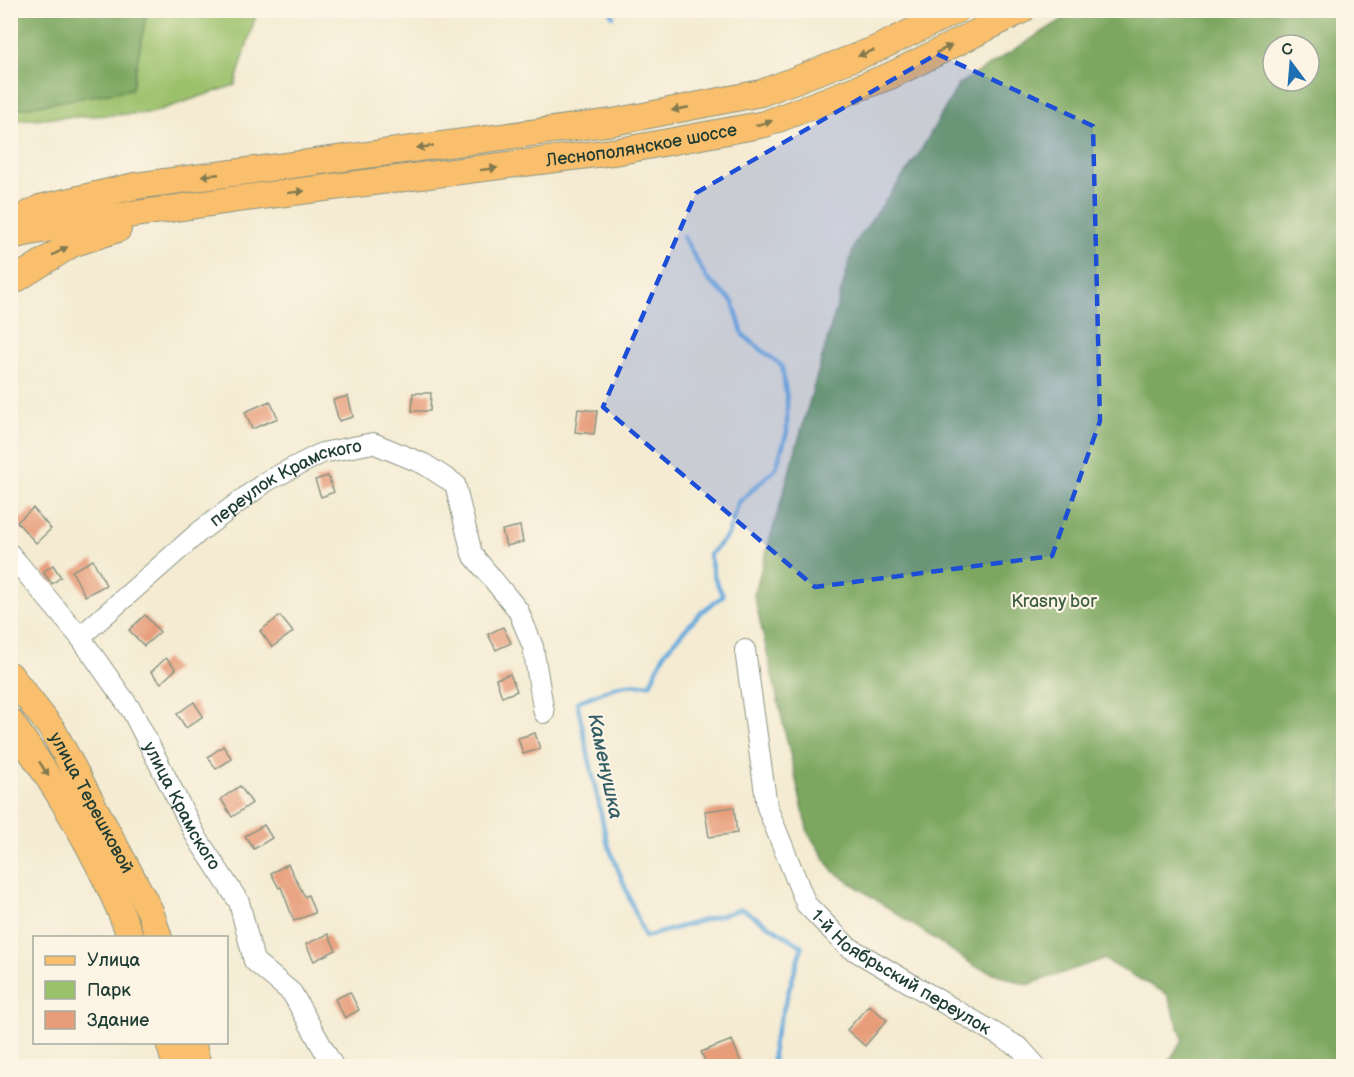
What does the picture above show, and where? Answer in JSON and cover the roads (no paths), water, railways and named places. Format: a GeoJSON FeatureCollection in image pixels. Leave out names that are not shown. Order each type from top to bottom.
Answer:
{"type":"FeatureCollection","features":[{"type":"Feature","properties":{"kind":"main road","name":"Леснополянское шоссе"},"geometry":{"type":"LineString","coordinates":[[40,208],[135,186],[196,176],[613,122],[761,93],[874,50],[957,10]]}},
{"type":"Feature","properties":{"kind":"main road","name":"Леснополянское шоссе"},"geometry":{"type":"LineString","coordinates":[[237,199],[609,152],[765,124],[890,76],[1022,10]]}},
{"type":"Feature","properties":{"kind":"main road"},"geometry":{"type":"LineString","coordinates":[[10,236],[87,221],[237,199]]}},
{"type":"Feature","properties":{"kind":"main road"},"geometry":{"type":"LineString","coordinates":[[10,283],[72,244],[107,232],[237,199]]}},
{"type":"Feature","properties":{"kind":"main road"},"geometry":{"type":"LineString","coordinates":[[10,217],[40,208]]}},
{"type":"Feature","properties":{"kind":"main road"},"geometry":{"type":"LineString","coordinates":[[10,224],[40,208]]}},
{"type":"Feature","properties":{"kind":"main road"},"geometry":{"type":"LineString","coordinates":[[10,657],[52,729]]}},
{"type":"Feature","properties":{"kind":"main road","name":"улица Терешковой"},"geometry":{"type":"LineString","coordinates":[[10,675],[52,729],[150,911],[158,936]]}},
{"type":"Feature","properties":{"kind":"main road","name":"улица Терешковой"},"geometry":{"type":"LineString","coordinates":[[10,721],[45,771],[86,842],[102,871],[130,936]]}},
{"type":"Feature","properties":{"kind":"main road"},"geometry":{"type":"LineString","coordinates":[[170,1044],[176,1066]]}},
{"type":"Feature","properties":{"kind":"main road"},"geometry":{"type":"LineString","coordinates":[[192,1044],[198,1066]]}},
{"type":"Feature","properties":{"kind":"street","name":"переулок Крамского"},"geometry":{"type":"LineString","coordinates":[[80,638],[200,532],[267,482],[322,453],[373,443],[424,464],[454,484],[472,554],[518,610],[533,647],[544,713]]}},
{"type":"Feature","properties":{"kind":"street","name":"улица Крамского"},"geometry":{"type":"LineString","coordinates":[[10,554],[80,638],[132,711],[198,838],[239,902],[254,961],[292,993],[333,1066]]}},
{"type":"Feature","properties":{"kind":"street","name":"1-й Ноябрьский переулок"},"geometry":{"type":"LineString","coordinates":[[745,650],[766,807],[806,904],[847,946],[1020,1048],[1036,1066]]}},
{"type":"Feature","properties":{"kind":"waterway","name":"Каменушка"},"geometry":{"type":"LineString","coordinates":[[610,10],[613,16]]}},
{"type":"Feature","properties":{"kind":"waterway","name":"Каменушка"},"geometry":{"type":"LineString","coordinates":[[683,236],[707,279],[733,302],[743,335],[782,366],[787,401],[787,432],[776,468],[738,503],[728,535],[709,555],[715,579],[723,596],[701,612],[665,652],[650,684],[620,685],[577,702],[607,842],[645,937],[742,909],[802,946],[773,1044],[773,1066]]}},
{"type":"Feature","properties":{"kind":"park label","name":"Krasny bor"},"geometry":{"type":"Point","coordinates":[1054,601]}}]}
